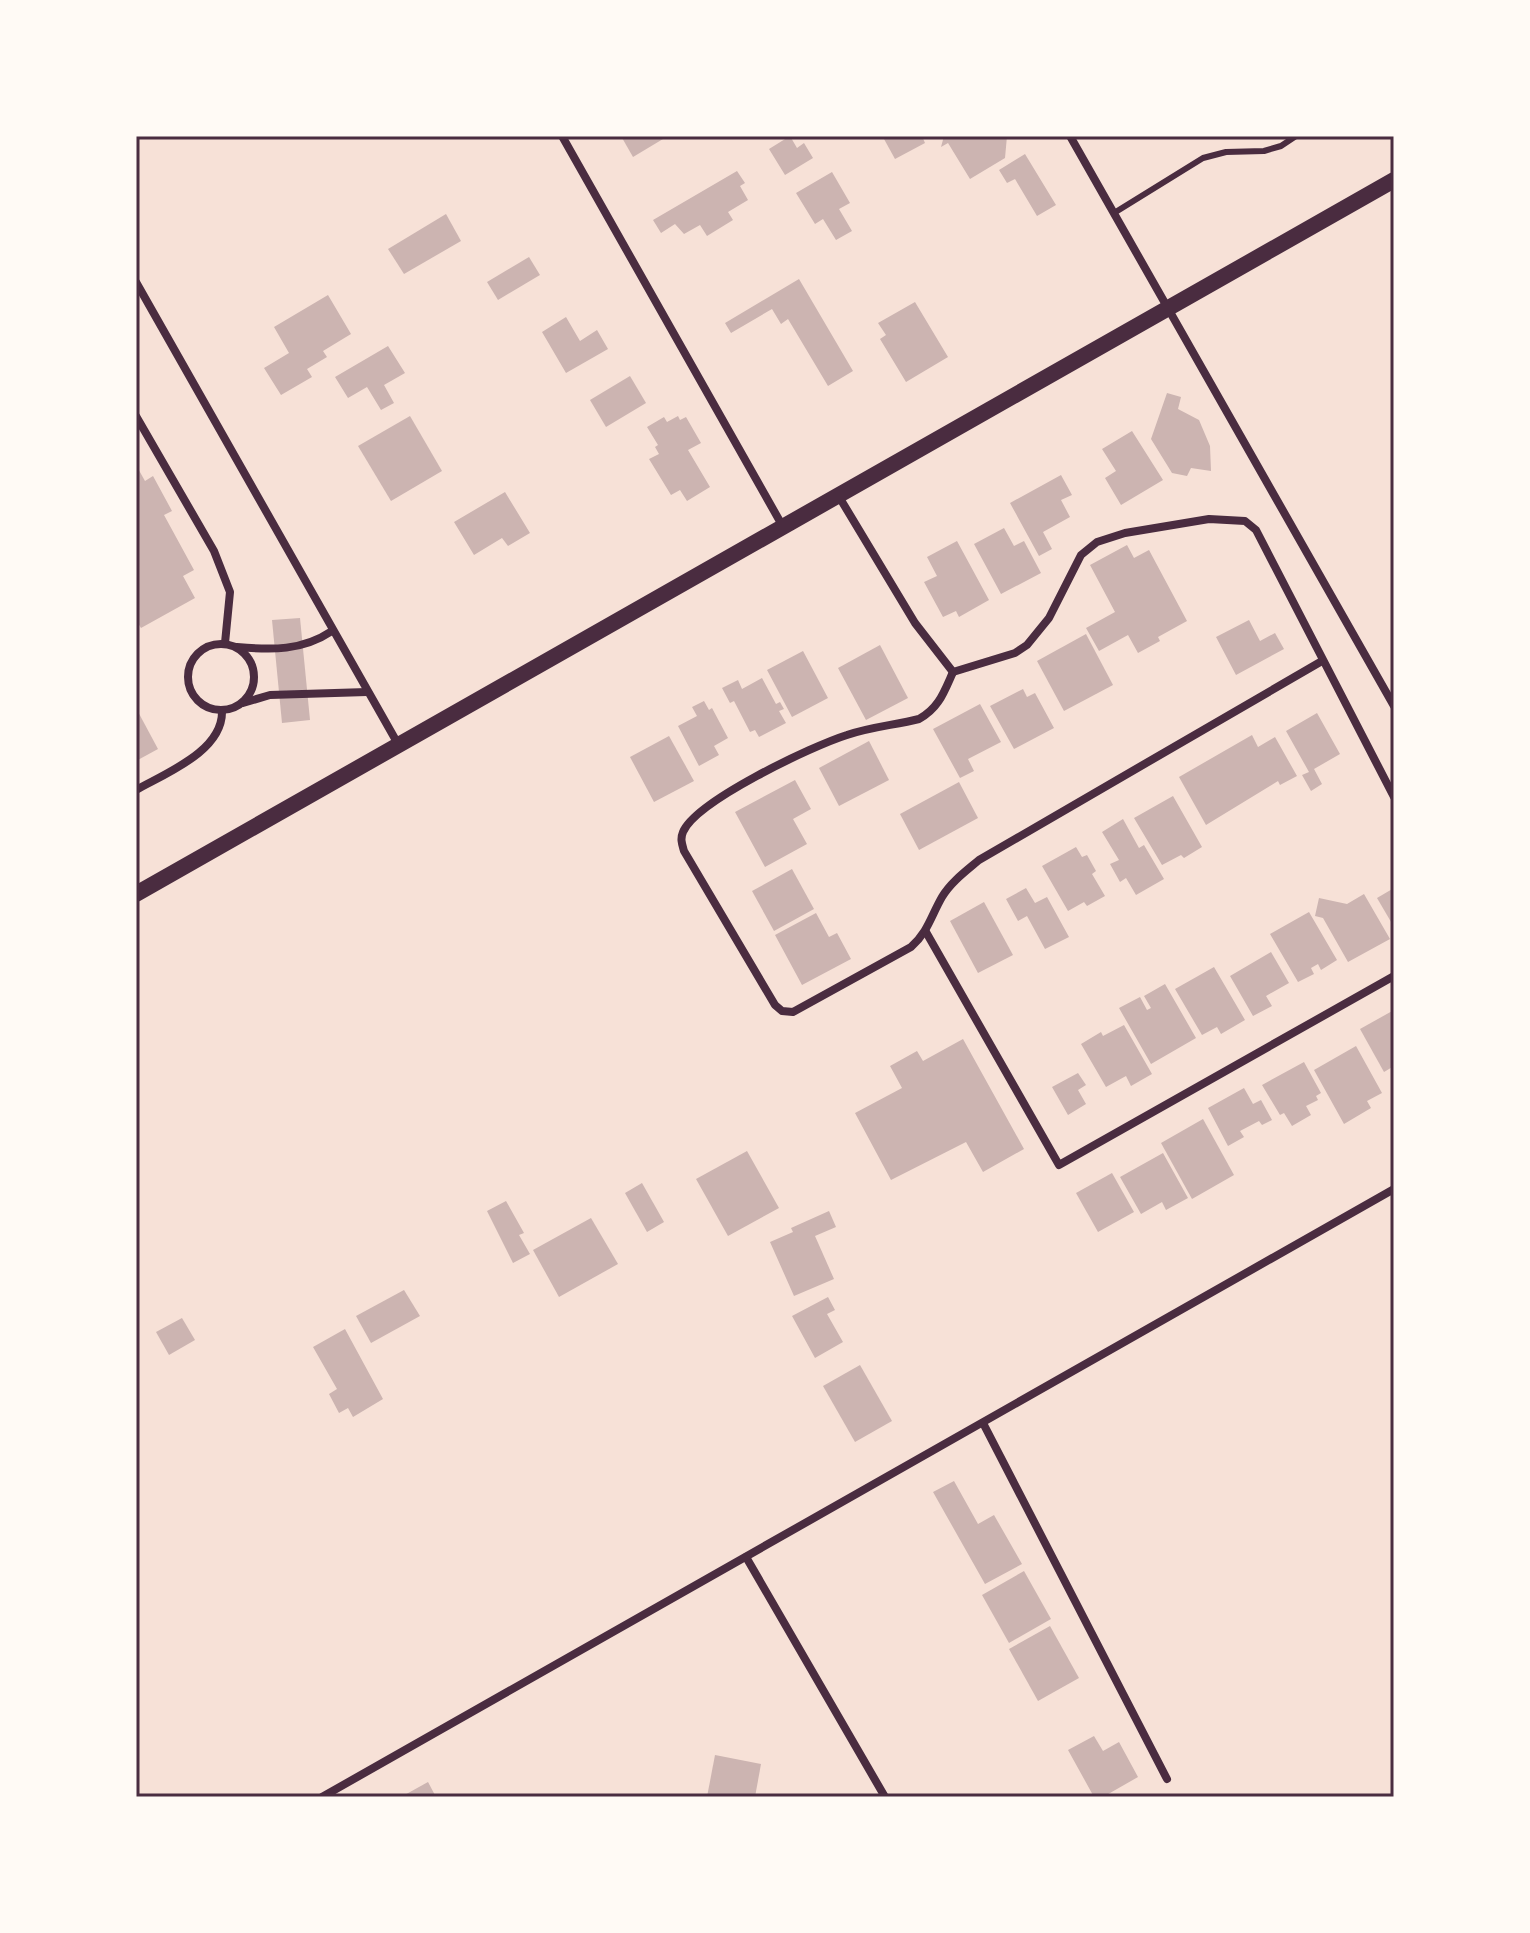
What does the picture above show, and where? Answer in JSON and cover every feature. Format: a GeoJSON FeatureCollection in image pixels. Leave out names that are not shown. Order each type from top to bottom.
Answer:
{"type":"FeatureCollection","features":[{"type":"Feature","properties":{"kind":"main road"},"geometry":{"type":"LineString","coordinates":[[136,894],[1394,180]]}},
{"type":"Feature","properties":{"kind":"street"},"geometry":{"type":"LineString","coordinates":[[562,136],[782,525]]}},
{"type":"Feature","properties":{"kind":"street"},"geometry":{"type":"LineString","coordinates":[[1070,136],[1394,706]]}},
{"type":"Feature","properties":{"kind":"street"},"geometry":{"type":"LineString","coordinates":[[136,282],[398,744]]}},
{"type":"Feature","properties":{"kind":"street"},"geometry":{"type":"LineString","coordinates":[[136,416],[214,551],[230,592],[225,643]]}},
{"type":"Feature","properties":{"kind":"street"},"geometry":{"type":"LineString","coordinates":[[838,494],[915,623],[953,672]]}},
{"type":"Feature","properties":{"kind":"street"},"geometry":{"type":"LineString","coordinates":[[1322,661],[979,860],[953,882],[941,898],[926,932],[911,947],[793,1012],[782,1011],[775,1005],[684,851],[681,838],[692,821],[713,804],[768,770],[846,735],[919,719],[939,704],[953,672],[1015,653],[1027,645],[1049,618],[1081,555],[1097,542],[1125,533],[1209,519],[1245,521],[1256,530],[1394,797]]}},
{"type":"Feature","properties":{"kind":"street"},"geometry":{"type":"LineString","coordinates":[[236,647],[266,650],[313,644],[332,631]]}},
{"type":"Feature","properties":{"kind":"street"},"geometry":{"type":"LineString","coordinates":[[242,703],[254,684],[255,673],[245,653],[225,643],[204,648],[190,665],[189,686],[201,704],[222,711],[270,695],[367,692]]}},
{"type":"Feature","properties":{"kind":"street"},"geometry":{"type":"LineString","coordinates":[[136,790],[182,765],[207,744],[222,724],[222,711]]}},
{"type":"Feature","properties":{"kind":"street"},"geometry":{"type":"LineString","coordinates":[[926,932],[1059,1165],[1394,976]]}},
{"type":"Feature","properties":{"kind":"street"},"geometry":{"type":"LineString","coordinates":[[322,1797],[1394,1189]]}},
{"type":"Feature","properties":{"kind":"street"},"geometry":{"type":"LineString","coordinates":[[983,1423],[1167,1779]]}},
{"type":"Feature","properties":{"kind":"street"},"geometry":{"type":"LineString","coordinates":[[746,1557],[885,1797]]}},
{"type":"Feature","properties":{"kind":"lane"},"geometry":{"type":"LineString","coordinates":[[1114,213],[1203,158],[1226,152],[1264,151],[1281,146],[1296,136]]}},
{"type":"Feature","properties":{"kind":"building"},"geometry":{"type":"Polygon","coordinates":[[[621,136],[668,136],[633,157],[621,136]]]}},
{"type":"Feature","properties":{"kind":"building"},"geometry":{"type":"Polygon","coordinates":[[[790,136],[797,148],[804,143],[813,158],[785,175],[769,149],[790,136]]]}},
{"type":"Feature","properties":{"kind":"building"},"geometry":{"type":"Polygon","coordinates":[[[889,136],[922,136],[925,143],[895,159],[884,139],[889,136]]]}},
{"type":"Feature","properties":{"kind":"building"},"geometry":{"type":"Polygon","coordinates":[[[944,136],[1007,136],[1005,158],[970,179],[948,143],[941,147],[944,136]]]}},
{"type":"Feature","properties":{"kind":"building"},"geometry":{"type":"Polygon","coordinates":[[[1025,154],[1056,205],[1037,216],[1015,179],[1007,183],[999,170],[1025,154]]]}},
{"type":"Feature","properties":{"kind":"building"},"geometry":{"type":"Polygon","coordinates":[[[737,171],[745,183],[740,186],[748,200],[728,212],[733,220],[707,236],[700,225],[684,234],[675,224],[661,233],[653,220],[737,171]]]}},
{"type":"Feature","properties":{"kind":"building"},"geometry":{"type":"Polygon","coordinates":[[[832,172],[850,203],[839,209],[852,231],[836,240],[823,219],[815,224],[796,193],[832,172]]]}},
{"type":"Feature","properties":{"kind":"building"},"geometry":{"type":"Polygon","coordinates":[[[446,214],[461,241],[404,274],[388,249],[446,214]]]}},
{"type":"Feature","properties":{"kind":"building"},"geometry":{"type":"Polygon","coordinates":[[[529,257],[540,275],[498,300],[487,282],[529,257]]]}},
{"type":"Feature","properties":{"kind":"building"},"geometry":{"type":"Polygon","coordinates":[[[799,279],[853,371],[828,386],[788,319],[781,324],[772,309],[731,333],[725,323],[799,279]]]}},
{"type":"Feature","properties":{"kind":"building"},"geometry":{"type":"Polygon","coordinates":[[[328,295],[351,334],[323,351],[327,357],[307,369],[312,377],[281,395],[264,368],[289,353],[274,327],[328,295]]]}},
{"type":"Feature","properties":{"kind":"building"},"geometry":{"type":"Polygon","coordinates":[[[915,302],[948,357],[906,382],[880,339],[886,335],[878,323],[915,302]]]}},
{"type":"Feature","properties":{"kind":"building"},"geometry":{"type":"Polygon","coordinates":[[[566,317],[580,341],[597,330],[608,349],[566,373],[542,332],[566,317]]]}},
{"type":"Feature","properties":{"kind":"building"},"geometry":{"type":"Polygon","coordinates":[[[388,346],[405,373],[384,385],[394,403],[381,410],[367,387],[348,398],[335,377],[388,346]]]}},
{"type":"Feature","properties":{"kind":"building"},"geometry":{"type":"Polygon","coordinates":[[[630,376],[646,403],[606,427],[590,400],[630,376]]]}},
{"type":"Feature","properties":{"kind":"building"},"geometry":{"type":"Polygon","coordinates":[[[1167,393],[1181,397],[1178,409],[1199,420],[1210,446],[1211,471],[1191,468],[1187,476],[1172,473],[1151,439],[1167,393]]]}},
{"type":"Feature","properties":{"kind":"building"},"geometry":{"type":"Polygon","coordinates":[[[410,416],[442,471],[391,501],[358,446],[410,416]]]}},
{"type":"Feature","properties":{"kind":"building"},"geometry":{"type":"Polygon","coordinates":[[[678,416],[680,420],[686,417],[701,443],[688,450],[710,487],[687,501],[680,490],[671,495],[649,459],[659,454],[655,447],[658,445],[647,427],[664,417],[667,422],[678,416]]]}},
{"type":"Feature","properties":{"kind":"building"},"geometry":{"type":"Polygon","coordinates":[[[1132,431],[1163,480],[1121,505],[1105,478],[1116,471],[1102,449],[1132,431]]]}},
{"type":"Feature","properties":{"kind":"building"},"geometry":{"type":"Polygon","coordinates":[[[136,465],[145,481],[153,476],[172,511],[164,515],[194,570],[183,576],[195,598],[141,628],[136,620],[136,465]]]}},
{"type":"Feature","properties":{"kind":"building"},"geometry":{"type":"Polygon","coordinates":[[[1061,475],[1072,495],[1061,500],[1070,517],[1043,532],[1052,549],[1039,556],[1010,503],[1061,475]]]}},
{"type":"Feature","properties":{"kind":"building"},"geometry":{"type":"Polygon","coordinates":[[[505,492],[530,533],[508,546],[502,538],[474,555],[454,522],[505,492]]]}},
{"type":"Feature","properties":{"kind":"building"},"geometry":{"type":"Polygon","coordinates":[[[1004,528],[1014,546],[1024,541],[1041,573],[1001,594],[974,544],[1004,528]]]}},
{"type":"Feature","properties":{"kind":"building"},"geometry":{"type":"Polygon","coordinates":[[[957,541],[989,600],[959,617],[956,611],[943,617],[924,582],[937,576],[927,557],[957,541]]]}},
{"type":"Feature","properties":{"kind":"building"},"geometry":{"type":"Polygon","coordinates":[[[1127,545],[1134,558],[1149,550],[1187,621],[1158,637],[1160,641],[1138,653],[1128,635],[1099,651],[1086,628],[1115,612],[1090,565],[1127,545]]]}},
{"type":"Feature","properties":{"kind":"building"},"geometry":{"type":"Polygon","coordinates":[[[300,618],[310,720],[282,723],[272,620],[300,618]]]}},
{"type":"Feature","properties":{"kind":"building"},"geometry":{"type":"Polygon","coordinates":[[[1249,620],[1260,641],[1275,633],[1284,649],[1236,675],[1216,637],[1249,620]]]}},
{"type":"Feature","properties":{"kind":"building"},"geometry":{"type":"Polygon","coordinates":[[[1086,634],[1113,685],[1064,711],[1037,661],[1086,634]]]}},
{"type":"Feature","properties":{"kind":"building"},"geometry":{"type":"Polygon","coordinates":[[[880,645],[908,698],[866,720],[838,668],[880,645]]]}},
{"type":"Feature","properties":{"kind":"building"},"geometry":{"type":"Polygon","coordinates":[[[803,651],[828,698],[792,717],[767,670],[803,651]]]}},
{"type":"Feature","properties":{"kind":"building"},"geometry":{"type":"Polygon","coordinates":[[[762,678],[776,704],[780,702],[784,709],[779,711],[786,723],[759,737],[755,730],[750,732],[734,701],[730,703],[722,688],[738,680],[742,689],[762,678]]]}},
{"type":"Feature","properties":{"kind":"building"},"geometry":{"type":"Polygon","coordinates":[[[1023,689],[1027,697],[1035,693],[1054,728],[1014,749],[990,706],[1023,689]]]}},
{"type":"Feature","properties":{"kind":"building"},"geometry":{"type":"Polygon","coordinates":[[[704,701],[709,710],[712,708],[728,738],[714,746],[719,755],[699,766],[678,726],[697,716],[692,707],[704,701]]]}},
{"type":"Feature","properties":{"kind":"building"},"geometry":{"type":"Polygon","coordinates":[[[980,704],[1001,742],[968,759],[974,771],[960,778],[933,729],[980,704]]]}},
{"type":"Feature","properties":{"kind":"building"},"geometry":{"type":"Polygon","coordinates":[[[136,708],[158,749],[136,761],[136,708]]]}},
{"type":"Feature","properties":{"kind":"building"},"geometry":{"type":"Polygon","coordinates":[[[1317,713],[1340,754],[1314,769],[1322,784],[1311,791],[1302,775],[1309,772],[1286,731],[1317,713]]]}},
{"type":"Feature","properties":{"kind":"building"},"geometry":{"type":"Polygon","coordinates":[[[1252,735],[1258,747],[1275,737],[1297,776],[1280,785],[1278,781],[1206,825],[1179,777],[1252,735]]]}},
{"type":"Feature","properties":{"kind":"building"},"geometry":{"type":"Polygon","coordinates":[[[669,736],[694,781],[654,802],[630,757],[669,736]]]}},
{"type":"Feature","properties":{"kind":"building"},"geometry":{"type":"Polygon","coordinates":[[[869,741],[889,780],[839,806],[819,768],[869,741]]]}},
{"type":"Feature","properties":{"kind":"building"},"geometry":{"type":"Polygon","coordinates":[[[795,780],[811,809],[793,819],[807,844],[765,867],[735,812],[795,780]]]}},
{"type":"Feature","properties":{"kind":"building"},"geometry":{"type":"Polygon","coordinates":[[[959,782],[978,818],[919,850],[900,814],[959,782]]]}},
{"type":"Feature","properties":{"kind":"building"},"geometry":{"type":"Polygon","coordinates":[[[1173,796],[1202,847],[1184,858],[1181,855],[1162,865],[1134,818],[1173,796]]]}},
{"type":"Feature","properties":{"kind":"building"},"geometry":{"type":"Polygon","coordinates":[[[1123,819],[1139,848],[1144,845],[1164,879],[1136,895],[1126,878],[1120,882],[1110,864],[1119,860],[1102,832],[1123,819]]]}},
{"type":"Feature","properties":{"kind":"building"},"geometry":{"type":"Polygon","coordinates":[[[1076,847],[1082,857],[1087,855],[1096,871],[1092,874],[1105,896],[1087,906],[1084,902],[1068,911],[1042,866],[1076,847]]]}},
{"type":"Feature","properties":{"kind":"building"},"geometry":{"type":"Polygon","coordinates":[[[792,869],[814,909],[774,931],[752,891],[792,869]]]}},
{"type":"Feature","properties":{"kind":"building"},"geometry":{"type":"Polygon","coordinates":[[[1026,888],[1035,903],[1047,897],[1069,937],[1045,949],[1027,916],[1018,921],[1006,899],[1026,888]]]}},
{"type":"Feature","properties":{"kind":"building"},"geometry":{"type":"Polygon","coordinates":[[[1394,888],[1394,927],[1377,898],[1394,888]]]}},
{"type":"Feature","properties":{"kind":"building"},"geometry":{"type":"Polygon","coordinates":[[[1364,894],[1390,939],[1348,962],[1323,918],[1315,916],[1319,898],[1347,904],[1364,894]]]}},
{"type":"Feature","properties":{"kind":"building"},"geometry":{"type":"Polygon","coordinates":[[[984,902],[1013,955],[978,973],[950,921],[984,902]]]}},
{"type":"Feature","properties":{"kind":"building"},"geometry":{"type":"Polygon","coordinates":[[[1309,912],[1337,960],[1321,970],[1318,964],[1311,968],[1314,974],[1298,982],[1270,934],[1309,912]]]}},
{"type":"Feature","properties":{"kind":"building"},"geometry":{"type":"Polygon","coordinates":[[[816,913],[829,937],[837,933],[851,959],[802,985],[775,935],[816,913]]]}},
{"type":"Feature","properties":{"kind":"building"},"geometry":{"type":"Polygon","coordinates":[[[1271,952],[1289,983],[1266,996],[1272,1006],[1253,1016],[1230,976],[1271,952]]]}},
{"type":"Feature","properties":{"kind":"building"},"geometry":{"type":"Polygon","coordinates":[[[1214,967],[1245,1020],[1221,1034],[1217,1027],[1202,1035],[1175,989],[1214,967]]]}},
{"type":"Feature","properties":{"kind":"building"},"geometry":{"type":"Polygon","coordinates":[[[1165,984],[1196,1038],[1151,1064],[1119,1008],[1140,997],[1147,1010],[1151,1008],[1144,996],[1165,984]]]}},
{"type":"Feature","properties":{"kind":"building"},"geometry":{"type":"Polygon","coordinates":[[[1394,1010],[1394,1066],[1384,1072],[1360,1029],[1394,1010]]]}},
{"type":"Feature","properties":{"kind":"building"},"geometry":{"type":"Polygon","coordinates":[[[1124,1025],[1152,1074],[1131,1086],[1126,1076],[1106,1087],[1081,1044],[1101,1032],[1103,1036],[1124,1025]]]}},
{"type":"Feature","properties":{"kind":"building"},"geometry":{"type":"Polygon","coordinates":[[[963,1039],[1024,1149],[983,1172],[966,1142],[891,1180],[855,1113],[902,1088],[890,1066],[917,1051],[923,1061],[963,1039]]]}},
{"type":"Feature","properties":{"kind":"building"},"geometry":{"type":"Polygon","coordinates":[[[1356,1046],[1382,1093],[1367,1101],[1371,1108],[1344,1124],[1314,1070],[1356,1046]]]}},
{"type":"Feature","properties":{"kind":"building"},"geometry":{"type":"Polygon","coordinates":[[[1304,1062],[1321,1093],[1316,1096],[1318,1100],[1306,1106],[1311,1115],[1292,1126],[1284,1113],[1280,1115],[1262,1085],[1304,1062]]]}},
{"type":"Feature","properties":{"kind":"building"},"geometry":{"type":"Polygon","coordinates":[[[1078,1073],[1086,1085],[1078,1090],[1086,1104],[1068,1115],[1052,1087],[1078,1073]]]}},
{"type":"Feature","properties":{"kind":"building"},"geometry":{"type":"Polygon","coordinates":[[[1244,1088],[1253,1104],[1261,1100],[1272,1120],[1262,1125],[1259,1121],[1240,1131],[1244,1137],[1228,1146],[1208,1108],[1244,1088]]]}},
{"type":"Feature","properties":{"kind":"building"},"geometry":{"type":"Polygon","coordinates":[[[1203,1119],[1234,1175],[1192,1199],[1161,1143],[1203,1119]]]}},
{"type":"Feature","properties":{"kind":"building"},"geometry":{"type":"Polygon","coordinates":[[[747,1151],[779,1208],[728,1236],[696,1179],[747,1151]]]}},
{"type":"Feature","properties":{"kind":"building"},"geometry":{"type":"Polygon","coordinates":[[[1163,1153],[1188,1198],[1166,1210],[1162,1202],[1141,1214],[1120,1177],[1163,1153]]]}},
{"type":"Feature","properties":{"kind":"building"},"geometry":{"type":"Polygon","coordinates":[[[1112,1173],[1134,1212],[1098,1232],[1076,1193],[1112,1173]]]}},
{"type":"Feature","properties":{"kind":"building"},"geometry":{"type":"Polygon","coordinates":[[[642,1183],[664,1222],[647,1232],[625,1193],[642,1183]]]}},
{"type":"Feature","properties":{"kind":"building"},"geometry":{"type":"Polygon","coordinates":[[[506,1201],[524,1233],[519,1235],[530,1254],[513,1263],[487,1211],[506,1201]]]}},
{"type":"Feature","properties":{"kind":"building"},"geometry":{"type":"Polygon","coordinates":[[[829,1211],[836,1227],[815,1236],[834,1279],[794,1296],[770,1242],[793,1232],[791,1228],[829,1211]]]}},
{"type":"Feature","properties":{"kind":"building"},"geometry":{"type":"Polygon","coordinates":[[[591,1218],[618,1264],[559,1297],[533,1250],[591,1218]]]}},
{"type":"Feature","properties":{"kind":"building"},"geometry":{"type":"Polygon","coordinates":[[[404,1290],[420,1316],[371,1343],[356,1316],[404,1290]]]}},
{"type":"Feature","properties":{"kind":"building"},"geometry":{"type":"Polygon","coordinates":[[[828,1297],[835,1310],[827,1314],[843,1342],[815,1358],[792,1316],[828,1297]]]}},
{"type":"Feature","properties":{"kind":"building"},"geometry":{"type":"Polygon","coordinates":[[[182,1318],[195,1340],[169,1355],[156,1332],[182,1318]]]}},
{"type":"Feature","properties":{"kind":"building"},"geometry":{"type":"Polygon","coordinates":[[[345,1329],[383,1399],[353,1417],[348,1408],[339,1413],[329,1394],[337,1389],[313,1347],[345,1329]]]}},
{"type":"Feature","properties":{"kind":"building"},"geometry":{"type":"Polygon","coordinates":[[[860,1365],[892,1421],[855,1442],[823,1386],[860,1365]]]}},
{"type":"Feature","properties":{"kind":"building"},"geometry":{"type":"Polygon","coordinates":[[[954,1481],[978,1524],[994,1515],[1022,1564],[985,1584],[933,1492],[954,1481]]]}},
{"type":"Feature","properties":{"kind":"building"},"geometry":{"type":"Polygon","coordinates":[[[1024,1571],[1051,1619],[1009,1643],[982,1595],[1024,1571]]]}},
{"type":"Feature","properties":{"kind":"building"},"geometry":{"type":"Polygon","coordinates":[[[1050,1626],[1079,1678],[1038,1701],[1009,1649],[1050,1626]]]}},
{"type":"Feature","properties":{"kind":"building"},"geometry":{"type":"Polygon","coordinates":[[[1094,1736],[1103,1751],[1119,1742],[1138,1777],[1103,1797],[1094,1797],[1068,1750],[1094,1736]]]}},
{"type":"Feature","properties":{"kind":"building"},"geometry":{"type":"Polygon","coordinates":[[[715,1755],[761,1764],[755,1797],[707,1797],[715,1755]]]}},
{"type":"Feature","properties":{"kind":"building"},"geometry":{"type":"Polygon","coordinates":[[[428,1782],[436,1797],[401,1797],[428,1782]]]}}]}
